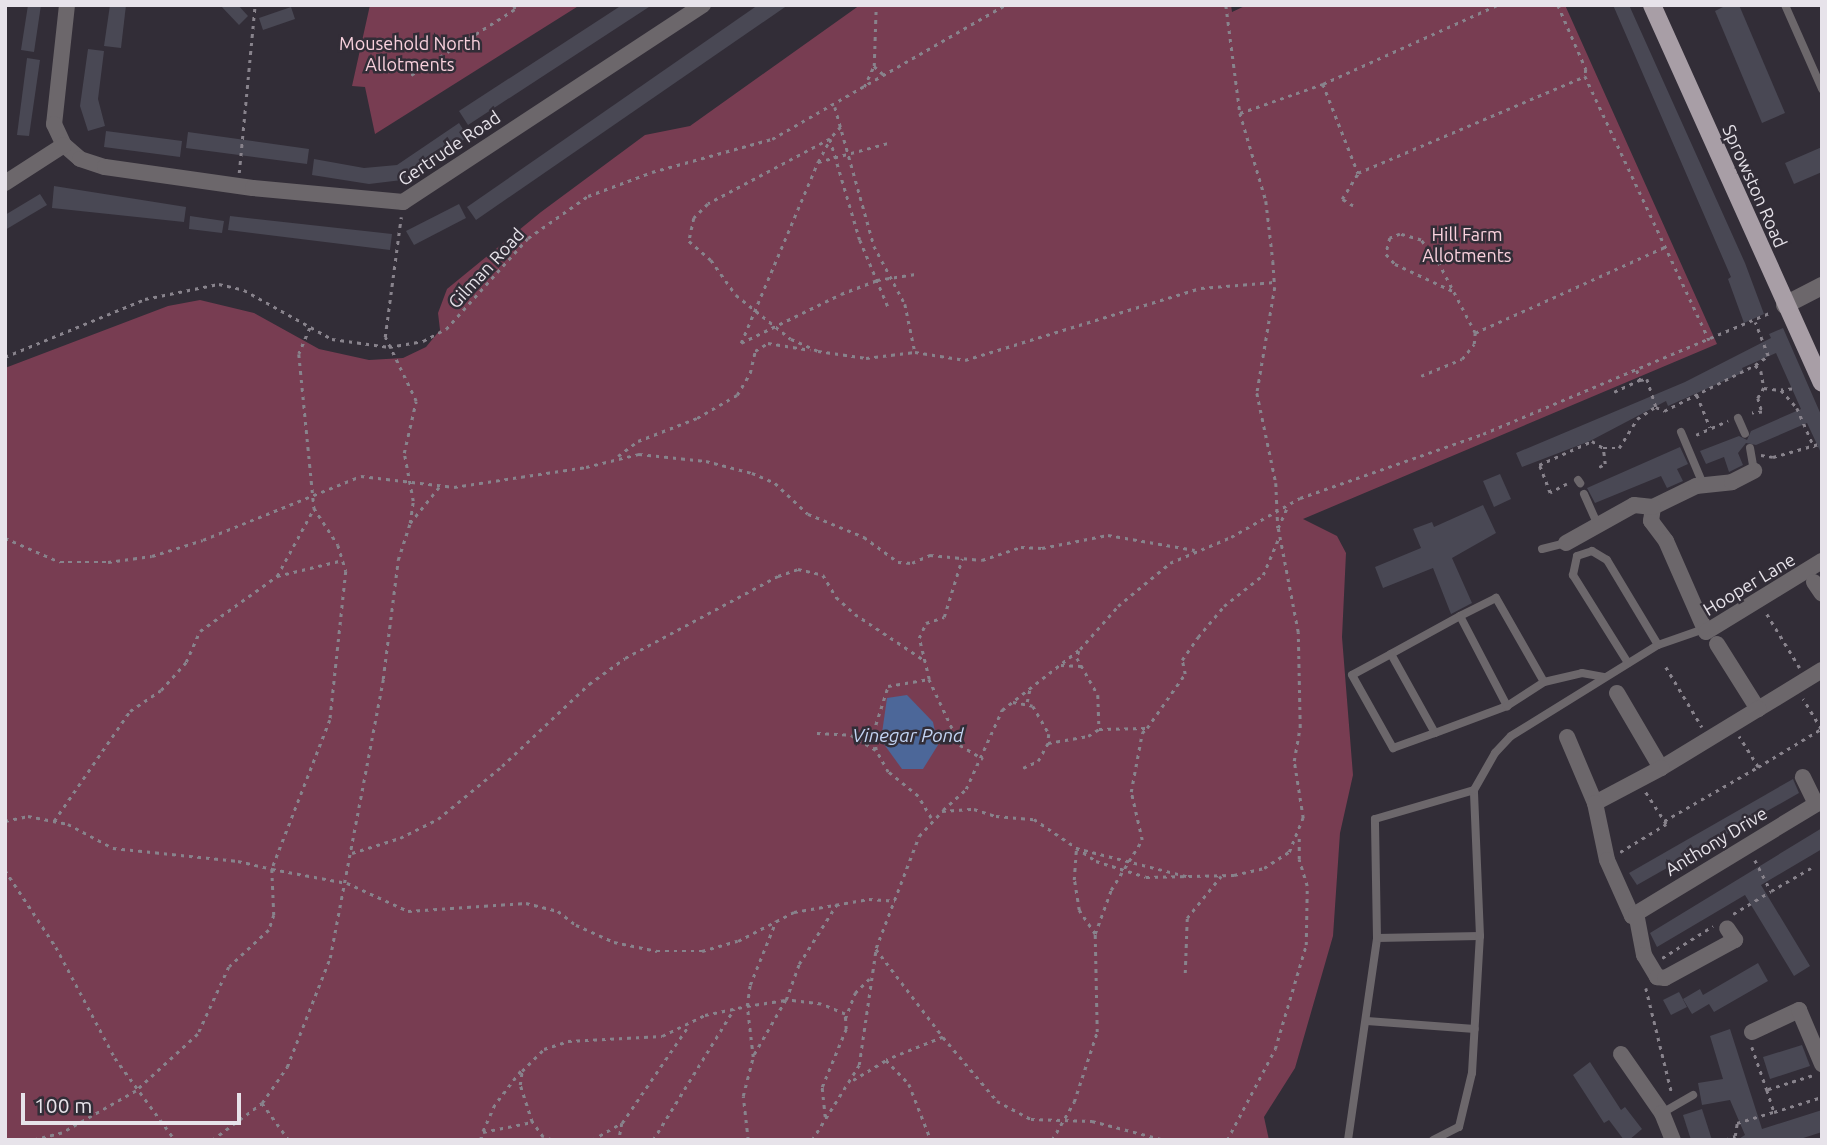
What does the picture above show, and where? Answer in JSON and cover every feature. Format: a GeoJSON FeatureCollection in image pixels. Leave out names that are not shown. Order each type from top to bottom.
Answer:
{"type":"FeatureCollection","features":[{"type":"Feature","properties":{"kind":"main road","name":"Sprowston Road"},"geometry":{"type":"LineString","coordinates":[[1652,5],[1822,383]]}},
{"type":"Feature","properties":{"kind":"street"},"geometry":{"type":"LineString","coordinates":[[5,183],[64,145],[54,112],[67,5]]}},
{"type":"Feature","properties":{"kind":"street","name":"Gertrude Road"},"geometry":{"type":"LineString","coordinates":[[64,145],[92,164],[238,186],[403,202],[703,5]]}},
{"type":"Feature","properties":{"kind":"street"},"geometry":{"type":"LineString","coordinates":[[1786,305],[1822,286]]}},
{"type":"Feature","properties":{"kind":"street"},"geometry":{"type":"LineString","coordinates":[[1566,543],[1597,523],[1634,505],[1653,507],[1700,489],[1732,482],[1753,458]]}},
{"type":"Feature","properties":{"kind":"street","name":"Hooper Lane"},"geometry":{"type":"LineString","coordinates":[[1653,507],[1651,521],[1666,541],[1706,632],[1822,561]]}},
{"type":"Feature","properties":{"kind":"street"},"geometry":{"type":"LineString","coordinates":[[1717,644],[1758,709]]}},
{"type":"Feature","properties":{"kind":"street"},"geometry":{"type":"LineString","coordinates":[[1595,803],[1661,768],[1822,670]]}},
{"type":"Feature","properties":{"kind":"street"},"geometry":{"type":"LineString","coordinates":[[1617,693],[1661,768]]}},
{"type":"Feature","properties":{"kind":"street"},"geometry":{"type":"LineString","coordinates":[[1567,737],[1595,803],[1607,860],[1632,916],[1636,913],[1649,966],[1657,977],[1672,977],[1730,929]]}},
{"type":"Feature","properties":{"kind":"street","name":"Anthony Drive"},"geometry":{"type":"LineString","coordinates":[[1636,913],[1819,802],[1803,777]]}},
{"type":"Feature","properties":{"kind":"street"},"geometry":{"type":"LineString","coordinates":[[1752,1032],[1799,1010],[1818,1040],[1822,1064]]}},
{"type":"Feature","properties":{"kind":"street"},"geometry":{"type":"LineString","coordinates":[[1621,1054],[1658,1107],[1673,1140]]}},
{"type":"Feature","properties":{"kind":"lane"},"geometry":{"type":"LineString","coordinates":[[1785,5],[1822,89]]}},
{"type":"Feature","properties":{"kind":"lane"},"geometry":{"type":"LineString","coordinates":[[1736,418],[1745,434]]}},
{"type":"Feature","properties":{"kind":"lane"},"geometry":{"type":"LineString","coordinates":[[1683,436],[1700,489]]}},
{"type":"Feature","properties":{"kind":"lane"},"geometry":{"type":"LineString","coordinates":[[1584,494],[1597,523]]}},
{"type":"Feature","properties":{"kind":"lane"},"geometry":{"type":"LineString","coordinates":[[1542,549],[1566,543]]}},
{"type":"Feature","properties":{"kind":"lane"},"geometry":{"type":"LineString","coordinates":[[1628,663],[1573,575],[1577,556],[1592,551],[1607,560],[1658,645]]}},
{"type":"Feature","properties":{"kind":"lane"},"geometry":{"type":"LineString","coordinates":[[1544,682],[1496,598],[1352,675],[1393,748],[1507,706],[1544,682],[1582,673],[1604,677]]}},
{"type":"Feature","properties":{"kind":"lane"},"geometry":{"type":"LineString","coordinates":[[1460,616],[1507,706]]}},
{"type":"Feature","properties":{"kind":"lane"},"geometry":{"type":"LineString","coordinates":[[1433,1140],[1458,1127],[1465,1112],[1475,1029],[1480,936],[1474,790],[1494,752],[1511,736],[1658,645],[1704,629]]}},
{"type":"Feature","properties":{"kind":"lane"},"geometry":{"type":"LineString","coordinates":[[1391,654],[1435,733]]}},
{"type":"Feature","properties":{"kind":"lane"},"geometry":{"type":"LineString","coordinates":[[1348,1140],[1377,938],[1375,819],[1474,790]]}},
{"type":"Feature","properties":{"kind":"lane"},"geometry":{"type":"LineString","coordinates":[[1377,938],[1480,936]]}},
{"type":"Feature","properties":{"kind":"lane"},"geometry":{"type":"LineString","coordinates":[[1367,1021],[1475,1029]]}},
{"type":"Feature","properties":{"kind":"lane"},"geometry":{"type":"LineString","coordinates":[[1658,1107],[1693,1095]]}},
{"type":"Feature","properties":{"kind":"path"},"geometry":{"type":"LineString","coordinates":[[238,186],[255,5]]}},
{"type":"Feature","properties":{"kind":"path"},"geometry":{"type":"LineString","coordinates":[[411,75],[515,9],[513,5]]}},
{"type":"Feature","properties":{"kind":"path"},"geometry":{"type":"LineString","coordinates":[[862,90],[874,66],[876,5]]}},
{"type":"Feature","properties":{"kind":"path","name":"Gilman Road"},"geometry":{"type":"LineString","coordinates":[[5,357],[145,299],[219,284],[244,290],[332,339],[388,347],[423,341],[446,328],[528,238],[588,196],[652,172],[772,139],[835,107],[1005,5]]}},
{"type":"Feature","properties":{"kind":"path"},"geometry":{"type":"LineString","coordinates":[[1226,5],[1240,113],[1266,201],[1274,282],[1257,393],[1280,510],[1279,537],[1298,632],[1300,727],[1294,761],[1303,818],[1299,837],[1299,859],[1307,886],[1306,944],[1275,1049],[1227,1140]]}},
{"type":"Feature","properties":{"kind":"path"},"geometry":{"type":"LineString","coordinates":[[1240,113],[1323,83],[1497,5]]}},
{"type":"Feature","properties":{"kind":"path"},"geometry":{"type":"LineString","coordinates":[[1558,5],[1586,69],[1585,76],[1668,246],[1709,340]]}},
{"type":"Feature","properties":{"kind":"path"},"geometry":{"type":"LineString","coordinates":[[874,66],[886,76]]}},
{"type":"Feature","properties":{"kind":"path"},"geometry":{"type":"LineString","coordinates":[[1353,206],[1342,199],[1358,173],[1585,76]]}},
{"type":"Feature","properties":{"kind":"path"},"geometry":{"type":"LineString","coordinates":[[1323,83],[1358,173]]}},
{"type":"Feature","properties":{"kind":"path"},"geometry":{"type":"LineString","coordinates":[[835,107],[873,246],[905,304],[915,352]]}},
{"type":"Feature","properties":{"kind":"path"},"geometry":{"type":"LineString","coordinates":[[841,127],[830,139],[818,162],[741,343],[771,326],[877,281],[916,274]]}},
{"type":"Feature","properties":{"kind":"path"},"geometry":{"type":"LineString","coordinates":[[830,139],[877,281],[890,309]]}},
{"type":"Feature","properties":{"kind":"path"},"geometry":{"type":"LineString","coordinates":[[818,351],[771,326],[689,241],[694,218],[723,195],[784,168],[830,139]]}},
{"type":"Feature","properties":{"kind":"path"},"geometry":{"type":"LineString","coordinates":[[818,162],[837,161],[888,143]]}},
{"type":"Feature","properties":{"kind":"path"},"geometry":{"type":"LineString","coordinates":[[212,1140],[262,1103],[287,1066],[330,958],[347,883],[383,679],[398,559],[410,523],[413,501],[404,453],[416,401],[385,337],[403,202]]}},
{"type":"Feature","properties":{"kind":"path"},"geometry":{"type":"LineString","coordinates":[[1421,376],[1462,359],[1474,344],[1475,333],[1453,291],[1421,240],[1399,234],[1390,238],[1386,254],[1395,264],[1453,291]]}},
{"type":"Feature","properties":{"kind":"path"},"geometry":{"type":"LineString","coordinates":[[1475,333],[1668,246]]}},
{"type":"Feature","properties":{"kind":"path"},"geometry":{"type":"LineString","coordinates":[[5,538],[60,562],[108,562],[152,556],[203,540],[361,476],[409,479],[439,487],[586,467],[618,456],[638,441],[696,418],[737,395],[750,373],[755,351],[768,342],[866,358],[915,352],[965,360],[1200,288],[1274,282]]}},
{"type":"Feature","properties":{"kind":"path"},"geometry":{"type":"LineString","coordinates":[[812,1140],[859,1065],[869,979],[876,948],[919,836],[931,819],[966,789],[983,759],[1002,710],[1080,649],[1118,606],[1170,563],[1287,506],[1483,435],[1755,322],[1786,305]]}},
{"type":"Feature","properties":{"kind":"path"},"geometry":{"type":"LineString","coordinates":[[1614,392],[1647,379],[1656,407],[1664,411],[1697,395],[1768,356],[1755,322]]}},
{"type":"Feature","properties":{"kind":"path"},"geometry":{"type":"LineString","coordinates":[[278,576],[314,508],[315,494],[299,354],[310,328]]}},
{"type":"Feature","properties":{"kind":"path"},"geometry":{"type":"LineString","coordinates":[[1752,413],[1762,412],[1758,398],[1764,388],[1761,371],[1755,365]]}},
{"type":"Feature","properties":{"kind":"path"},"geometry":{"type":"LineString","coordinates":[[1637,370],[1640,380]]}},
{"type":"Feature","properties":{"kind":"path"},"geometry":{"type":"LineString","coordinates":[[1764,388],[1792,390]]}},
{"type":"Feature","properties":{"kind":"path"},"geometry":{"type":"LineString","coordinates":[[1781,390],[1797,408],[1814,446]]}},
{"type":"Feature","properties":{"kind":"path"},"geometry":{"type":"LineString","coordinates":[[1697,395],[1711,429]]}},
{"type":"Feature","properties":{"kind":"path"},"geometry":{"type":"LineString","coordinates":[[1567,484],[1550,493],[1539,465],[1592,441],[1604,448],[1619,448],[1637,419],[1656,407]]}},
{"type":"Feature","properties":{"kind":"path"},"geometry":{"type":"LineString","coordinates":[[1683,436],[1711,429],[1736,418]]}},
{"type":"Feature","properties":{"kind":"path"},"geometry":{"type":"LineString","coordinates":[[1753,458],[1773,457],[1822,443]]}},
{"type":"Feature","properties":{"kind":"path"},"geometry":{"type":"LineString","coordinates":[[1599,467],[1605,464],[1604,448]]}},
{"type":"Feature","properties":{"kind":"path"},"geometry":{"type":"LineString","coordinates":[[618,456],[706,461],[752,473],[775,484],[808,514],[864,537],[898,562],[912,563],[930,555],[982,559],[1021,547],[1042,548],[1108,535],[1195,551]]}},
{"type":"Feature","properties":{"kind":"path"},"geometry":{"type":"LineString","coordinates":[[410,523],[439,487]]}},
{"type":"Feature","properties":{"kind":"path"},"geometry":{"type":"LineString","coordinates":[[1278,527],[1287,506]]}},
{"type":"Feature","properties":{"kind":"path"},"geometry":{"type":"LineString","coordinates":[[33,1140],[62,1133],[136,1091],[198,1034],[229,967],[269,930],[274,915],[272,869],[330,720],[346,571],[344,560],[314,508]]}},
{"type":"Feature","properties":{"kind":"path"},"geometry":{"type":"LineString","coordinates":[[1052,1140],[1087,1070],[1097,1032],[1095,934],[1122,872],[1142,840],[1130,792],[1142,733],[1185,674],[1182,660],[1198,637],[1224,606],[1263,575],[1279,537]]}},
{"type":"Feature","properties":{"kind":"path"},"geometry":{"type":"LineString","coordinates":[[962,559],[944,617],[926,623],[922,630],[924,660],[929,679],[960,745],[983,759]]}},
{"type":"Feature","properties":{"kind":"path"},"geometry":{"type":"LineString","coordinates":[[54,821],[130,711],[161,690],[186,662],[200,631],[278,576],[344,560]]}},
{"type":"Feature","properties":{"kind":"path"},"geometry":{"type":"LineString","coordinates":[[352,853],[400,838],[438,819],[502,766],[589,684],[625,658],[788,572],[813,570],[823,575],[835,597],[855,614],[924,660]]}},
{"type":"Feature","properties":{"kind":"path"},"geometry":{"type":"LineString","coordinates":[[1607,860],[1664,821],[1821,728],[1758,600]]}},
{"type":"Feature","properties":{"kind":"path"},"geometry":{"type":"LineString","coordinates":[[1080,649],[1077,658],[1098,695],[1099,729]]}},
{"type":"Feature","properties":{"kind":"path"},"geometry":{"type":"LineString","coordinates":[[1058,665],[1081,666]]}},
{"type":"Feature","properties":{"kind":"path"},"geometry":{"type":"LineString","coordinates":[[1666,667],[1710,738]]}},
{"type":"Feature","properties":{"kind":"path"},"geometry":{"type":"LineString","coordinates":[[929,679],[888,686],[873,733],[876,750],[888,772],[918,796],[931,819]]}},
{"type":"Feature","properties":{"kind":"path"},"geometry":{"type":"LineString","coordinates":[[1023,768],[1038,761],[1048,743],[1049,734],[1027,702],[1030,687]]}},
{"type":"Feature","properties":{"kind":"path"},"geometry":{"type":"LineString","coordinates":[[1011,702],[1027,702]]}},
{"type":"Feature","properties":{"kind":"path"},"geometry":{"type":"LineString","coordinates":[[1732,725],[1758,767]]}},
{"type":"Feature","properties":{"kind":"path"},"geometry":{"type":"LineString","coordinates":[[1048,743],[1088,736],[1099,729],[1147,728]]}},
{"type":"Feature","properties":{"kind":"path"},"geometry":{"type":"LineString","coordinates":[[817,733],[851,735],[876,750]]}},
{"type":"Feature","properties":{"kind":"path"},"geometry":{"type":"LineString","coordinates":[[1638,780],[1664,821]]}},
{"type":"Feature","properties":{"kind":"path"},"geometry":{"type":"LineString","coordinates":[[942,811],[974,809],[996,816],[1034,819],[1076,848],[1122,872],[1194,878],[1264,868],[1290,852],[1299,837]]}},
{"type":"Feature","properties":{"kind":"path"},"geometry":{"type":"LineString","coordinates":[[5,821],[27,816],[54,821],[113,848],[238,861],[347,883],[408,911],[526,902],[558,911],[576,925],[614,942],[657,951],[702,951],[738,941],[794,912],[869,899],[895,901]]}},
{"type":"Feature","properties":{"kind":"path"},"geometry":{"type":"LineString","coordinates":[[1748,845],[1770,891]]}},
{"type":"Feature","properties":{"kind":"path"},"geometry":{"type":"LineString","coordinates":[[1076,848],[1194,878]]}},
{"type":"Feature","properties":{"kind":"path"},"geometry":{"type":"LineString","coordinates":[[1076,848],[1074,880],[1079,910],[1095,934]]}},
{"type":"Feature","properties":{"kind":"path"},"geometry":{"type":"LineString","coordinates":[[1658,1107],[1674,1101],[1645,984],[1649,966],[1730,929],[1770,891],[1811,868]]}},
{"type":"Feature","properties":{"kind":"path"},"geometry":{"type":"LineString","coordinates":[[5,870],[56,947],[136,1091],[175,1140]]}},
{"type":"Feature","properties":{"kind":"path"},"geometry":{"type":"LineString","coordinates":[[1185,973],[1187,918],[1221,876]]}},
{"type":"Feature","properties":{"kind":"path"},"geometry":{"type":"LineString","coordinates":[[748,1140],[743,1096],[753,1057],[786,1000],[799,964],[837,904]]}},
{"type":"Feature","properties":{"kind":"path"},"geometry":{"type":"LineString","coordinates":[[753,1057],[747,1006],[750,985],[776,922]]}},
{"type":"Feature","properties":{"kind":"path"},"geometry":{"type":"LineString","coordinates":[[876,948],[943,1037],[997,1101],[1031,1119],[1061,1124],[1092,1121],[1165,1140]]}},
{"type":"Feature","properties":{"kind":"path"},"geometry":{"type":"LineString","coordinates":[[845,1019],[855,993],[869,979]]}},
{"type":"Feature","properties":{"kind":"path"},"geometry":{"type":"LineString","coordinates":[[480,1140],[495,1105],[544,1049],[568,1041],[662,1036],[689,1026],[705,1015],[786,1000],[821,1004],[845,1014],[846,1029],[822,1087],[825,1117]]}},
{"type":"Feature","properties":{"kind":"path"},"geometry":{"type":"LineString","coordinates":[[653,1140],[734,1009]]}},
{"type":"Feature","properties":{"kind":"path"},"geometry":{"type":"LineString","coordinates":[[619,1140],[622,1123],[689,1026]]}},
{"type":"Feature","properties":{"kind":"path"},"geometry":{"type":"LineString","coordinates":[[1752,1032],[1750,1042],[1774,1112]]}},
{"type":"Feature","properties":{"kind":"path"},"geometry":{"type":"LineString","coordinates":[[850,1082],[886,1060],[943,1037]]}},
{"type":"Feature","properties":{"kind":"path"},"geometry":{"type":"LineString","coordinates":[[886,1060],[909,1084],[931,1140]]}},
{"type":"Feature","properties":{"kind":"path"},"geometry":{"type":"LineString","coordinates":[[522,1071],[520,1086],[533,1122],[543,1136],[552,1140]]}},
{"type":"Feature","properties":{"kind":"path"},"geometry":{"type":"LineString","coordinates":[[1767,1090],[1822,1073]]}},
{"type":"Feature","properties":{"kind":"path"},"geometry":{"type":"LineString","coordinates":[[1725,1140],[1735,1136],[1737,1123],[1822,1097]]}},
{"type":"Feature","properties":{"kind":"path"},"geometry":{"type":"LineString","coordinates":[[262,1103],[289,1140]]}},
{"type":"Feature","properties":{"kind":"path"},"geometry":{"type":"LineString","coordinates":[[483,1132],[533,1122]]}},
{"type":"Feature","properties":{"kind":"path"},"geometry":{"type":"LineString","coordinates":[[592,1140],[622,1123]]}},
{"type":"Feature","properties":{"kind":"green space","name":"Mousehold North Allotments"},"geometry":{"type":"Polygon","coordinates":[[[370,5],[580,5],[375,134],[365,87],[352,86],[370,5]]]}},
{"type":"Feature","properties":{"kind":"green space","name":"Hill Farm Allotments"},"geometry":{"type":"Polygon","coordinates":[[[860,5],[1231,5],[1232,12],[1247,5],[1565,5],[1717,344],[1303,519],[1337,536],[1346,553],[1342,637],[1353,775],[1340,833],[1333,936],[1295,1068],[1264,1117],[1269,1140],[5,1140],[5,368],[168,306],[200,300],[254,313],[319,349],[369,360],[403,358],[426,347],[440,330],[438,313],[447,289],[541,212],[645,135],[690,126],[860,5]]]}},
{"type":"Feature","properties":{"kind":"water","name":"Vinegar Pond"},"geometry":{"type":"Polygon","coordinates":[[[907,695],[933,722],[938,745],[923,769],[902,769],[881,740],[887,698],[907,695]]]}},
{"type":"Feature","properties":{"kind":"building"},"geometry":{"type":"Polygon","coordinates":[[[28,5],[41,5],[34,52],[21,50],[28,5]]]}},
{"type":"Feature","properties":{"kind":"building"},"geometry":{"type":"Polygon","coordinates":[[[110,5],[126,5],[121,48],[104,46],[110,5]]]}},
{"type":"Feature","properties":{"kind":"building"},"geometry":{"type":"Polygon","coordinates":[[[220,5],[238,5],[248,16],[239,25],[220,5]]]}},
{"type":"Feature","properties":{"kind":"building"},"geometry":{"type":"Polygon","coordinates":[[[622,5],[652,5],[468,125],[459,111],[622,5]]]}},
{"type":"Feature","properties":{"kind":"building"},"geometry":{"type":"Polygon","coordinates":[[[758,5],[788,5],[476,220],[467,207],[758,5]]]}},
{"type":"Feature","properties":{"kind":"building"},"geometry":{"type":"Polygon","coordinates":[[[1613,5],[1629,5],[1745,263],[1764,314],[1744,323],[1728,279],[1731,277],[1613,5]]]}},
{"type":"Feature","properties":{"kind":"building"},"geometry":{"type":"Polygon","coordinates":[[[1727,5],[1739,5],[1785,113],[1762,123],[1715,11],[1727,5]]]}},
{"type":"Feature","properties":{"kind":"building"},"geometry":{"type":"Polygon","coordinates":[[[291,7],[295,19],[263,30],[259,18],[291,7]]]}},
{"type":"Feature","properties":{"kind":"building"},"geometry":{"type":"Polygon","coordinates":[[[88,49],[104,51],[98,99],[105,126],[88,131],[80,106],[88,49]]]}},
{"type":"Feature","properties":{"kind":"building"},"geometry":{"type":"Polygon","coordinates":[[[27,58],[40,60],[29,136],[17,135],[27,58]]]}},
{"type":"Feature","properties":{"kind":"building"},"geometry":{"type":"Polygon","coordinates":[[[459,123],[468,137],[402,180],[369,184],[312,175],[314,159],[364,168],[397,165],[459,123]]]}},
{"type":"Feature","properties":{"kind":"building"},"geometry":{"type":"Polygon","coordinates":[[[106,131],[182,141],[180,157],[104,147],[106,131]]]}},
{"type":"Feature","properties":{"kind":"building"},"geometry":{"type":"Polygon","coordinates":[[[188,132],[309,149],[307,164],[186,148],[188,132]]]}},
{"type":"Feature","properties":{"kind":"building"},"geometry":{"type":"Polygon","coordinates":[[[1822,147],[1822,172],[1794,184],[1785,163],[1822,147]]]}},
{"type":"Feature","properties":{"kind":"building"},"geometry":{"type":"Polygon","coordinates":[[[54,186],[186,207],[184,222],[52,208],[54,186]]]}},
{"type":"Feature","properties":{"kind":"building"},"geometry":{"type":"Polygon","coordinates":[[[40,194],[47,205],[5,230],[5,215],[40,194]]]}},
{"type":"Feature","properties":{"kind":"building"},"geometry":{"type":"Polygon","coordinates":[[[459,204],[466,218],[414,245],[406,231],[459,204]]]}},
{"type":"Feature","properties":{"kind":"building"},"geometry":{"type":"Polygon","coordinates":[[[190,216],[224,221],[222,233],[189,229],[190,216]]]}},
{"type":"Feature","properties":{"kind":"building"},"geometry":{"type":"Polygon","coordinates":[[[230,216],[392,234],[390,250],[228,230],[230,216]]]}},
{"type":"Feature","properties":{"kind":"building"},"geometry":{"type":"Polygon","coordinates":[[[1783,328],[1822,417],[1822,455],[1807,423],[1756,445],[1746,443],[1738,453],[1743,465],[1729,472],[1724,457],[1706,464],[1700,451],[1739,436],[1747,440],[1751,431],[1801,409],[1776,353],[1742,368],[1744,372],[1668,406],[1666,401],[1590,441],[1522,467],[1516,453],[1685,382],[1771,338],[1769,334],[1783,328]]]}},
{"type":"Feature","properties":{"kind":"building"},"geometry":{"type":"Polygon","coordinates":[[[1680,447],[1688,464],[1677,469],[1683,481],[1667,488],[1661,476],[1595,503],[1587,488],[1680,447]]]}},
{"type":"Feature","properties":{"kind":"building"},"geometry":{"type":"Polygon","coordinates":[[[1500,474],[1511,499],[1494,507],[1483,481],[1500,474]]]}},
{"type":"Feature","properties":{"kind":"building"},"geometry":{"type":"Polygon","coordinates":[[[1483,505],[1496,533],[1452,558],[1472,603],[1451,614],[1433,568],[1383,588],[1375,567],[1421,548],[1413,529],[1432,522],[1434,527],[1483,505]]]}},
{"type":"Feature","properties":{"kind":"building"},"geometry":{"type":"Polygon","coordinates":[[[1793,779],[1799,793],[1637,885],[1629,873],[1793,779]]]}},
{"type":"Feature","properties":{"kind":"building"},"geometry":{"type":"Polygon","coordinates":[[[1822,828],[1822,849],[1761,885],[1810,966],[1794,976],[1745,895],[1657,947],[1650,933],[1822,828]]]}},
{"type":"Feature","properties":{"kind":"building"},"geometry":{"type":"Polygon","coordinates":[[[1758,963],[1768,981],[1714,1012],[1709,1004],[1692,1014],[1683,999],[1700,989],[1703,995],[1758,963]]]}},
{"type":"Feature","properties":{"kind":"building"},"geometry":{"type":"Polygon","coordinates":[[[1679,992],[1687,1007],[1671,1015],[1663,1000],[1679,992]]]}},
{"type":"Feature","properties":{"kind":"building"},"geometry":{"type":"Polygon","coordinates":[[[1730,1029],[1762,1129],[1822,1110],[1822,1132],[1797,1140],[1737,1140],[1745,1135],[1730,1100],[1702,1105],[1698,1083],[1723,1079],[1710,1036],[1730,1029]]]}},
{"type":"Feature","properties":{"kind":"building"},"geometry":{"type":"Polygon","coordinates":[[[1802,1045],[1810,1066],[1770,1079],[1763,1057],[1802,1045]]]}},
{"type":"Feature","properties":{"kind":"building"},"geometry":{"type":"Polygon","coordinates":[[[1590,1062],[1621,1110],[1625,1107],[1642,1129],[1629,1140],[1624,1140],[1609,1120],[1604,1123],[1573,1075],[1590,1062]]]}},
{"type":"Feature","properties":{"kind":"building"},"geometry":{"type":"Polygon","coordinates":[[[1702,1109],[1712,1140],[1691,1140],[1683,1115],[1702,1109]]]}}]}
